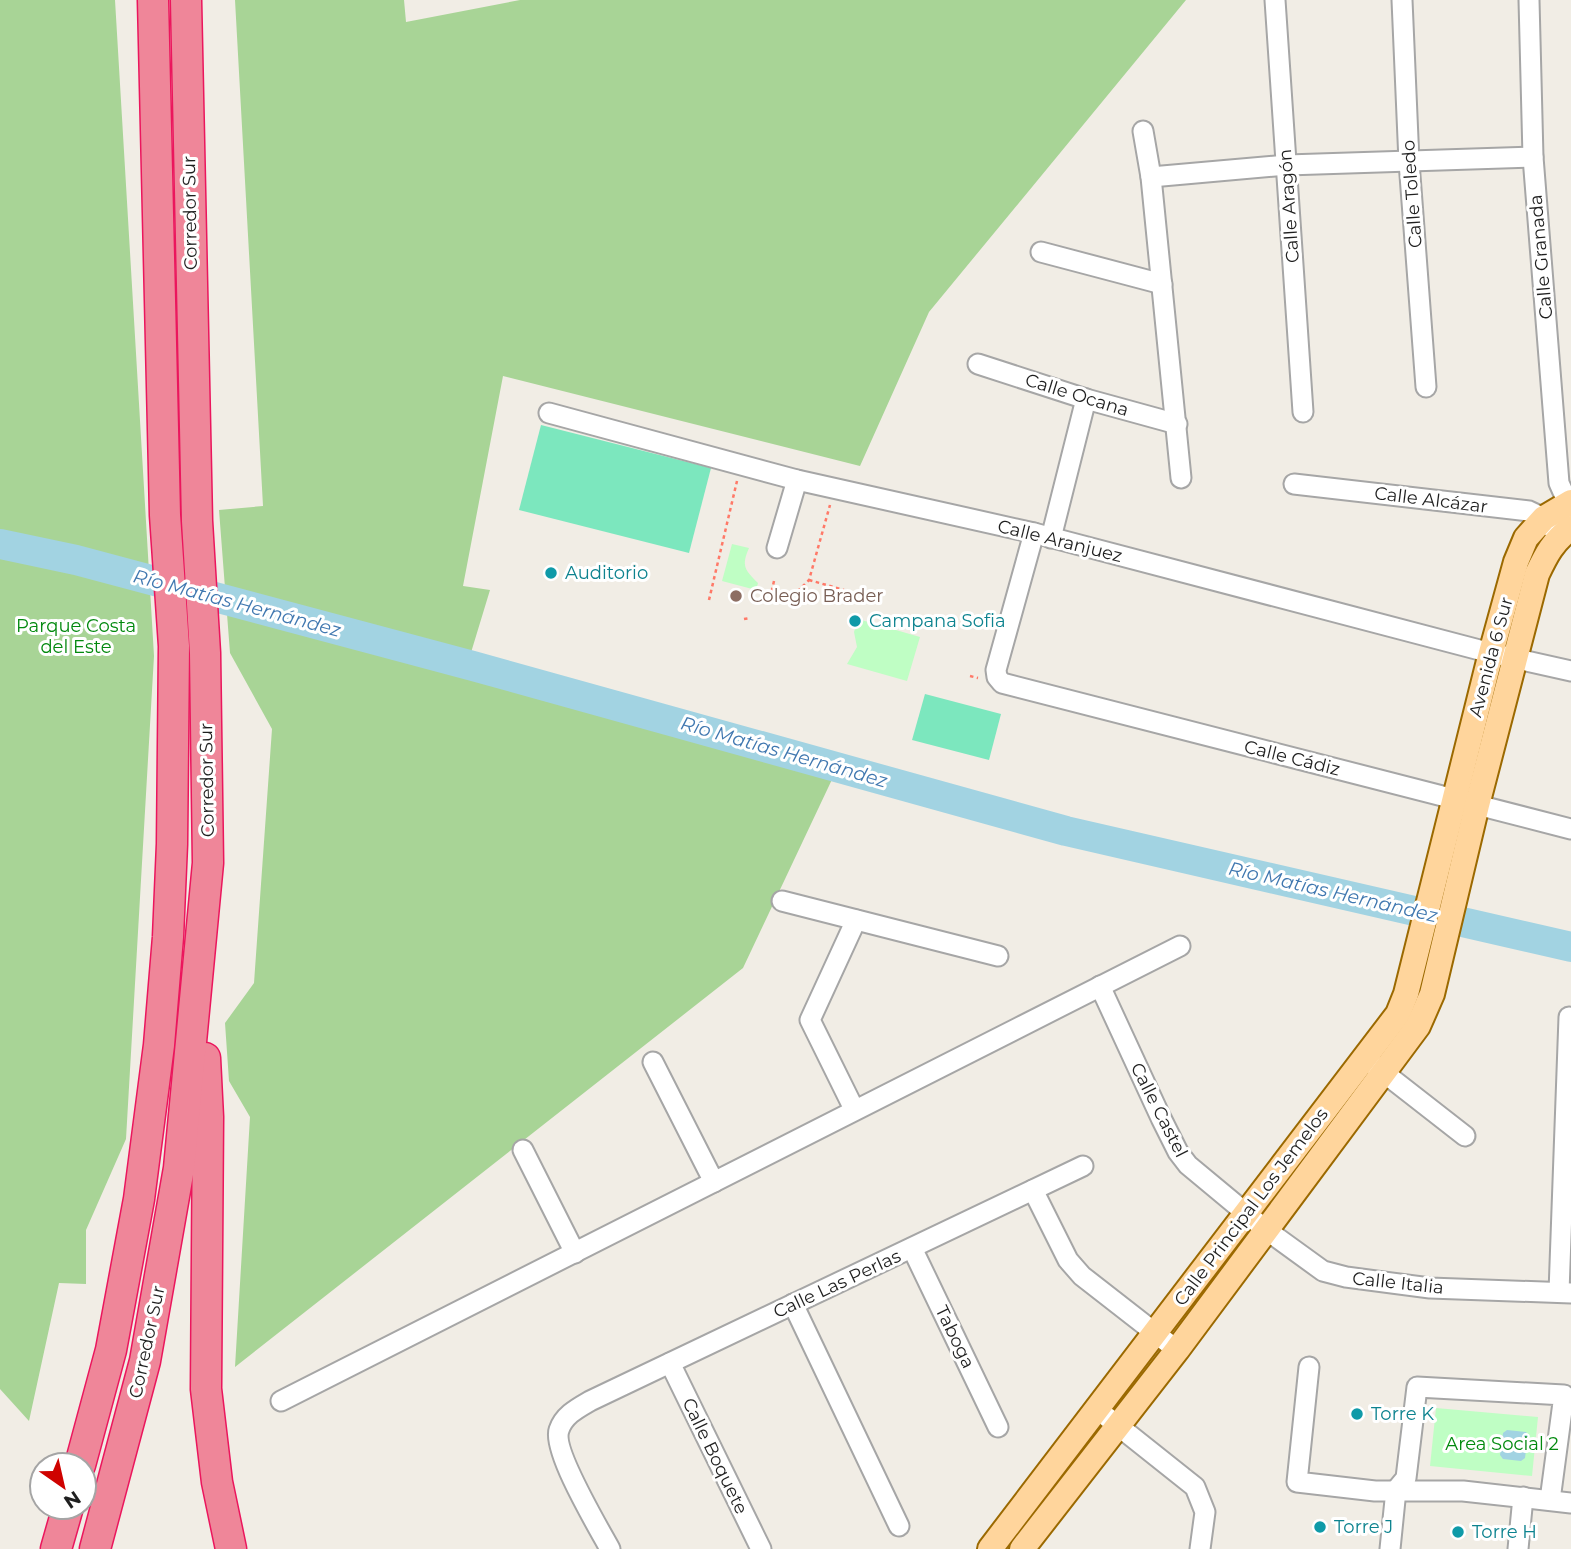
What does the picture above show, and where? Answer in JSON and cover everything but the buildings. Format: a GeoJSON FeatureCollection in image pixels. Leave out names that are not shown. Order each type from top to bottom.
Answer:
{"type":"FeatureCollection","features":[{"type":"Feature","properties":{"kind":"highway","name":"Corredor Sur"},"geometry":{"type":"LineString","coordinates":[[84,1451],[111,1350],[139,1199],[159,1045],[172,844],[174,646],[164,515],[153,0]]}},
{"type":"Feature","properties":{"kind":"highway","name":"Corredor Sur"},"geometry":{"type":"LineString","coordinates":[[95,1549],[145,1361],[179,1168],[200,970],[208,863],[205,653],[197,522],[186,0]]}},
{"type":"Feature","properties":{"kind":"highway"},"geometry":{"type":"LineString","coordinates":[[200,970],[208,1117],[205,1389],[215,1469],[231,1549]]}},
{"type":"Feature","properties":{"kind":"highway"},"geometry":{"type":"LineString","coordinates":[[56,1549],[64,1521]]}},
{"type":"Feature","properties":{"kind":"main road","name":"Avenida 6 Sur"},"geometry":{"type":"LineString","coordinates":[[1466,803],[1516,658],[1537,574],[1570,505]]}},
{"type":"Feature","properties":{"kind":"main road","name":"Avenida 6 Sur"},"geometry":{"type":"LineString","coordinates":[[1458,836],[1491,653],[1516,562],[1527,538],[1558,528]]}},
{"type":"Feature","properties":{"kind":"main road","name":"Calle Principal Los Jemelos"},"geometry":{"type":"LineString","coordinates":[[1022,1549],[1177,1350],[1265,1229],[1374,1065],[1406,994],[1458,836]]}},
{"type":"Feature","properties":{"kind":"main road","name":"Calle Principal Los Jemelos"},"geometry":{"type":"LineString","coordinates":[[990,1549],[1245,1213],[1374,1065],[1418,1027],[1432,995],[1458,836]]}},
{"type":"Feature","properties":{"kind":"street","name":"Calle Aragón"},"geometry":{"type":"LineString","coordinates":[[1275,0],[1303,412]]}},
{"type":"Feature","properties":{"kind":"street","name":"Calle Toledo"},"geometry":{"type":"LineString","coordinates":[[1402,0],[1409,162],[1426,387]]}},
{"type":"Feature","properties":{"kind":"street","name":"Calle Granada"},"geometry":{"type":"LineString","coordinates":[[1529,0],[1533,157],[1559,483],[1570,505]]}},
{"type":"Feature","properties":{"kind":"street"},"geometry":{"type":"LineString","coordinates":[[1143,131],[1151,177],[1181,478]]}},
{"type":"Feature","properties":{"kind":"street"},"geometry":{"type":"LineString","coordinates":[[1151,177],[1287,165],[1533,157]]}},
{"type":"Feature","properties":{"kind":"street"},"geometry":{"type":"LineString","coordinates":[[1041,251],[1162,284]]}},
{"type":"Feature","properties":{"kind":"street","name":"Calle Ocana"},"geometry":{"type":"LineString","coordinates":[[978,364],[1086,399],[1177,424]]}},
{"type":"Feature","properties":{"kind":"street"},"geometry":{"type":"LineString","coordinates":[[1043,536],[1086,399]]}},
{"type":"Feature","properties":{"kind":"street","name":"Calle Aranjuez"},"geometry":{"type":"LineString","coordinates":[[550,412],[797,480],[836,494],[1043,536],[1491,653],[1571,671]]}},
{"type":"Feature","properties":{"kind":"street"},"geometry":{"type":"LineString","coordinates":[[778,548],[797,480]]}},
{"type":"Feature","properties":{"kind":"street","name":"Calle Alcázar"},"geometry":{"type":"LineString","coordinates":[[1294,484],[1530,511],[1558,528]]}},
{"type":"Feature","properties":{"kind":"street","name":"Calle Cádiz"},"geometry":{"type":"LineString","coordinates":[[1043,536],[996,670],[1002,683],[1571,829]]}},
{"type":"Feature","properties":{"kind":"street"},"geometry":{"type":"LineString","coordinates":[[782,901],[998,956]]}},
{"type":"Feature","properties":{"kind":"street"},"geometry":{"type":"LineString","coordinates":[[854,1109],[810,1020],[856,920]]}},
{"type":"Feature","properties":{"kind":"street"},"geometry":{"type":"LineString","coordinates":[[281,1401],[1180,946]]}},
{"type":"Feature","properties":{"kind":"street","name":"Calle Castel"},"geometry":{"type":"LineString","coordinates":[[1100,986],[1178,1152],[1200,1177],[1245,1213]]}},
{"type":"Feature","properties":{"kind":"street"},"geometry":{"type":"LineString","coordinates":[[1565,1293],[1569,1017]]}},
{"type":"Feature","properties":{"kind":"street"},"geometry":{"type":"LineString","coordinates":[[653,1062],[714,1182]]}},
{"type":"Feature","properties":{"kind":"street"},"geometry":{"type":"LineString","coordinates":[[1374,1065],[1465,1136]]}},
{"type":"Feature","properties":{"kind":"street"},"geometry":{"type":"LineString","coordinates":[[523,1150],[575,1253]]}},
{"type":"Feature","properties":{"kind":"street","name":"Calle Las Perlas"},"geometry":{"type":"LineString","coordinates":[[610,1549],[560,1453],[558,1431],[569,1414],[590,1401],[1083,1166]]}},
{"type":"Feature","properties":{"kind":"street"},"geometry":{"type":"LineString","coordinates":[[1033,1190],[1068,1260],[1082,1276],[1177,1350]]}},
{"type":"Feature","properties":{"kind":"street","name":"Calle Italia"},"geometry":{"type":"LineString","coordinates":[[1245,1213],[1323,1270],[1346,1277],[1430,1288],[1565,1293]]}},
{"type":"Feature","properties":{"kind":"street","name":"Taboga"},"geometry":{"type":"LineString","coordinates":[[912,1248],[998,1427]]}},
{"type":"Feature","properties":{"kind":"street"},"geometry":{"type":"LineString","coordinates":[[793,1304],[899,1527]]}},
{"type":"Feature","properties":{"kind":"street","name":"Calle Boquete"},"geometry":{"type":"LineString","coordinates":[[670,1363],[761,1549]]}},
{"type":"Feature","properties":{"kind":"street"},"geometry":{"type":"LineString","coordinates":[[1309,1367],[1297,1482],[1376,1491],[1463,1491],[1571,1503]]}},
{"type":"Feature","properties":{"kind":"street"},"geometry":{"type":"LineString","coordinates":[[1390,1549],[1396,1490],[1406,1478],[1418,1387],[1564,1395],[1550,1500]]}},
{"type":"Feature","properties":{"kind":"street"},"geometry":{"type":"LineString","coordinates":[[1097,1410],[1195,1487],[1205,1513],[1199,1549]]}},
{"type":"Feature","properties":{"kind":"street"},"geometry":{"type":"LineString","coordinates":[[1518,1549],[1523,1497]]}},
{"type":"Feature","properties":{"kind":"path"},"geometry":{"type":"LineString","coordinates":[[709,600],[738,477]]}},
{"type":"Feature","properties":{"kind":"path"},"geometry":{"type":"LineString","coordinates":[[774,580],[771,594],[782,598],[797,592],[809,580],[836,494]]}},
{"type":"Feature","properties":{"kind":"path"},"geometry":{"type":"LineString","coordinates":[[809,580],[844,590]]}},
{"type":"Feature","properties":{"kind":"path"},"geometry":{"type":"LineString","coordinates":[[744,619],[750,618]]}},
{"type":"Feature","properties":{"kind":"path"},"geometry":{"type":"LineString","coordinates":[[970,676],[978,678]]}},
{"type":"Feature","properties":{"kind":"green space","name":"Parque Costa del Este"},"geometry":{"type":"Polygon","coordinates":[[[0,0],[115,0],[154,656],[126,1139],[86,1230],[86,1284],[59,1283],[29,1421],[0,1389],[0,0]]]}},
{"type":"Feature","properties":{"kind":"green space"},"geometry":{"type":"Polygon","coordinates":[[[235,0],[404,0],[406,22],[520,0],[1186,0],[929,312],[860,466],[503,376],[463,586],[490,590],[466,669],[836,771],[743,968],[235,1367],[250,1117],[229,1081],[225,1023],[254,983],[272,729],[230,653],[219,510],[263,506],[235,0]]]}},
{"type":"Feature","properties":{"kind":"green space"},"geometry":{"type":"Polygon","coordinates":[[[541,425],[711,468],[689,553],[519,510],[541,425]]]}},
{"type":"Feature","properties":{"kind":"green space"},"geometry":{"type":"Polygon","coordinates":[[[732,544],[749,548],[745,564],[747,571],[758,583],[756,590],[722,581],[732,544]]]}},
{"type":"Feature","properties":{"kind":"green space"},"geometry":{"type":"Polygon","coordinates":[[[858,619],[920,637],[907,681],[847,664],[857,647],[854,632],[858,619]]]}},
{"type":"Feature","properties":{"kind":"green space"},"geometry":{"type":"Polygon","coordinates":[[[925,694],[1001,714],[989,760],[912,740],[925,694]]]}},
{"type":"Feature","properties":{"kind":"green space","name":"Area Social 2"},"geometry":{"type":"Polygon","coordinates":[[[1436,1408],[1538,1417],[1532,1476],[1430,1466],[1436,1408]]]}},
{"type":"Feature","properties":{"kind":"water"},"geometry":{"type":"Polygon","coordinates":[[[1507,1430],[1526,1432],[1528,1435],[1525,1458],[1521,1461],[1503,1459],[1500,1455],[1503,1433],[1507,1430]]]}},
{"type":"Feature","properties":{"kind":"waterway","name":"Río Matías Hernández"},"geometry":{"type":"LineString","coordinates":[[0,544],[76,560],[473,666],[1066,831],[1571,947]]}},
{"type":"Feature","properties":{"kind":"place","name":"Auditorio"},"geometry":{"type":"Point","coordinates":[551,573]}},
{"type":"Feature","properties":{"kind":"place","name":"Colegio Brader"},"geometry":{"type":"Point","coordinates":[736,596]}},
{"type":"Feature","properties":{"kind":"place","name":"Campana Sofia"},"geometry":{"type":"Point","coordinates":[855,621]}},
{"type":"Feature","properties":{"kind":"place","name":"Torre K"},"geometry":{"type":"Point","coordinates":[1357,1414]}},
{"type":"Feature","properties":{"kind":"place","name":"Torre J"},"geometry":{"type":"Point","coordinates":[1320,1527]}},
{"type":"Feature","properties":{"kind":"place","name":"Torre H"},"geometry":{"type":"Point","coordinates":[1458,1532]}}]}
